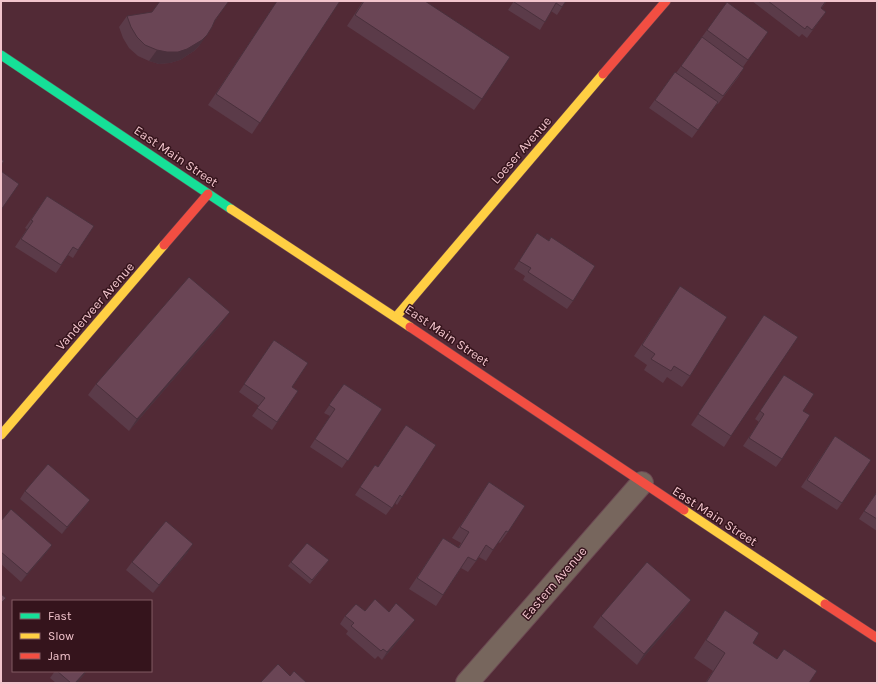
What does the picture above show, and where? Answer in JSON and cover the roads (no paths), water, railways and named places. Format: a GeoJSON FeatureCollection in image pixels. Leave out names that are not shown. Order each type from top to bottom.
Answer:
{"type":"FeatureCollection","features":[{"type":"Feature","properties":{"kind":"street","name":"Loeser Avenue"},"geometry":{"type":"LineString","coordinates":[[396,316],[666,1]]}},
{"type":"Feature","properties":{"kind":"street","name":"East Main Street"},"geometry":{"type":"LineString","coordinates":[[1,54],[208,194],[396,316],[642,483],[877,638]]}},
{"type":"Feature","properties":{"kind":"street","name":"Vanderveer Avenue"},"geometry":{"type":"LineString","coordinates":[[1,435],[208,194]]}},
{"type":"Feature","properties":{"kind":"street","name":"Eastern Avenue"},"geometry":{"type":"LineString","coordinates":[[467,683],[642,483]]}}]}
